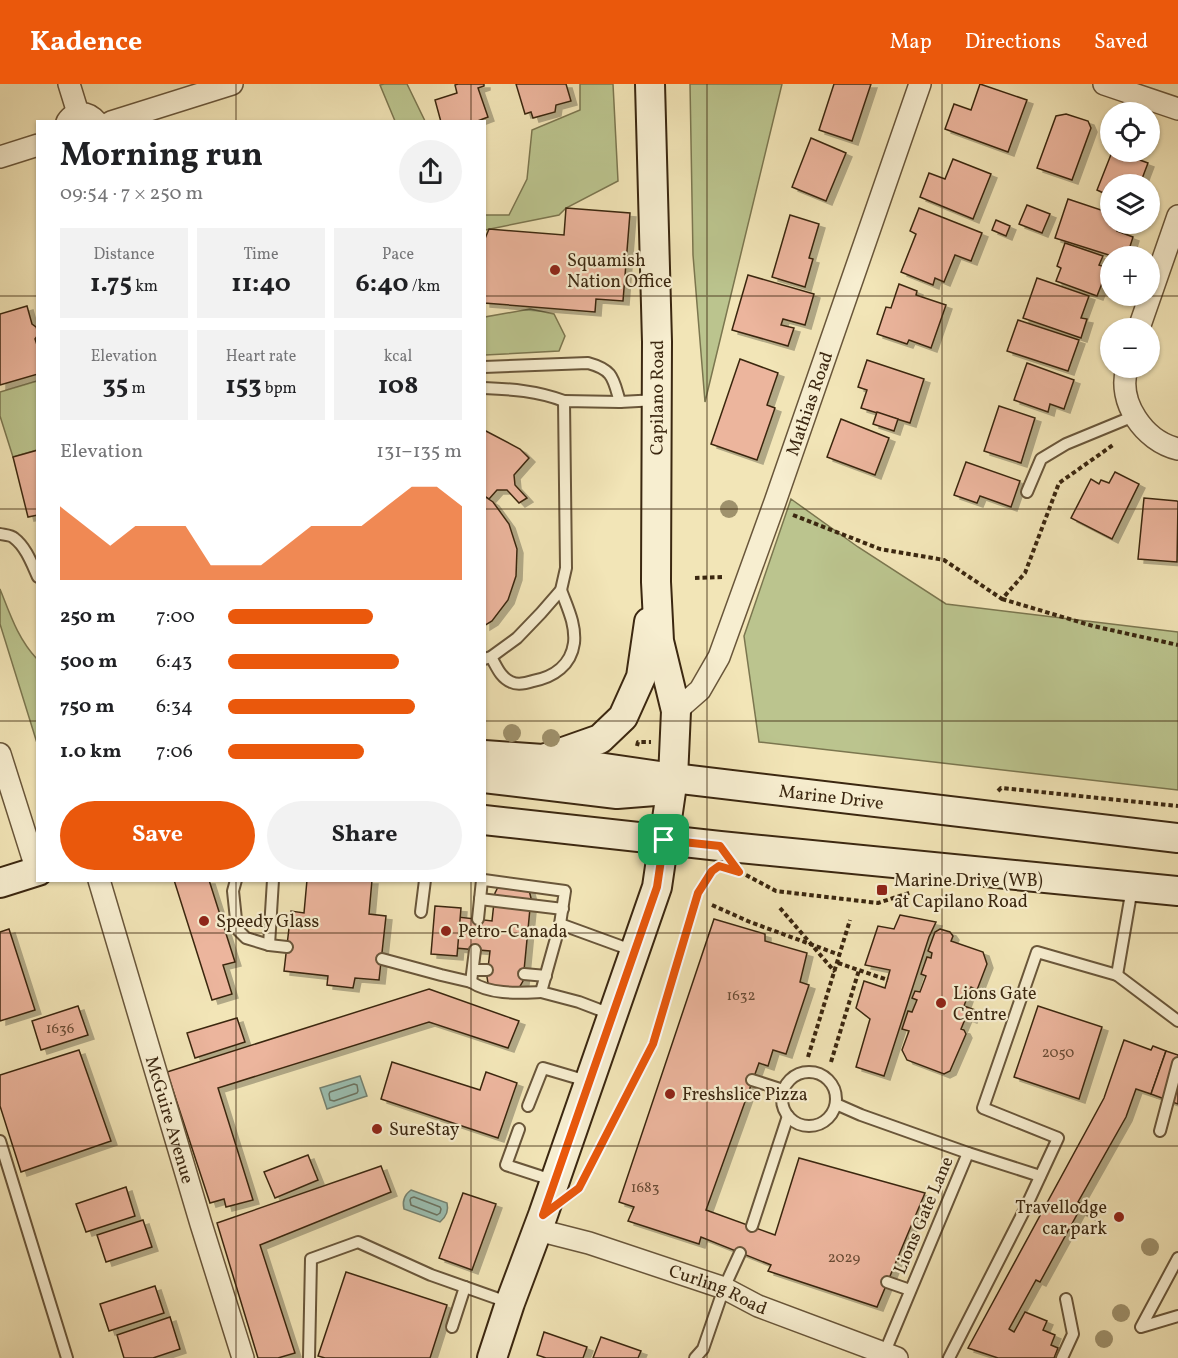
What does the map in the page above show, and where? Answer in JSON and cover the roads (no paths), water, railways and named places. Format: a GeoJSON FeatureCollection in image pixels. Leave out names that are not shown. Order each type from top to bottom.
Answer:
{"type":"FeatureCollection","features":[{"type":"Feature","properties":{"kind":"main road","name":"Capilano Road"},"geometry":{"type":"LineString","coordinates":[[650,84],[657,342],[656,582],[659,641],[676,711],[673,778]]}},
{"type":"Feature","properties":{"kind":"main road"},"geometry":{"type":"LineString","coordinates":[[543,759],[600,740],[622,717],[641,677],[656,582]]}},
{"type":"Feature","properties":{"kind":"main road","name":"Marine Drive"},"geometry":{"type":"LineString","coordinates":[[486,755],[543,759],[673,778],[1178,838]]}},
{"type":"Feature","properties":{"kind":"main road"},"geometry":{"type":"LineString","coordinates":[[486,778],[617,794],[655,791],[673,778]]}},
{"type":"Feature","properties":{"kind":"main road"},"geometry":{"type":"LineString","coordinates":[[492,1358],[657,887],[673,778]]}},
{"type":"Feature","properties":{"kind":"main road"},"geometry":{"type":"LineString","coordinates":[[486,820],[664,840],[719,856],[1178,891]]}},
{"type":"Feature","properties":{"kind":"main road"},"geometry":{"type":"LineString","coordinates":[[0,883],[36,872]]}},
{"type":"Feature","properties":{"kind":"street"},"geometry":{"type":"LineString","coordinates":[[69,84],[81,119]]}},
{"type":"Feature","properties":{"kind":"street"},"geometry":{"type":"LineString","coordinates":[[117,120],[232,84]]}},
{"type":"Feature","properties":{"kind":"street","name":"Mathias Road"},"geometry":{"type":"LineString","coordinates":[[676,711],[700,690],[719,657],[772,512],[920,84]]}},
{"type":"Feature","properties":{"kind":"street"},"geometry":{"type":"LineString","coordinates":[[1104,84],[1178,110]]}},
{"type":"Feature","properties":{"kind":"street"},"geometry":{"type":"LineString","coordinates":[[0,157],[36,146]]}},
{"type":"Feature","properties":{"kind":"street"},"geometry":{"type":"LineString","coordinates":[[1142,318],[1178,216]]}},
{"type":"Feature","properties":{"kind":"street"},"geometry":{"type":"LineString","coordinates":[[1125,378],[1128,402],[1138,421],[1162,443],[1178,449]]}},
{"type":"Feature","properties":{"kind":"street"},"geometry":{"type":"LineString","coordinates":[[0,754],[36,865]]}},
{"type":"Feature","properties":{"kind":"street","name":"McGuire Avenue"},"geometry":{"type":"LineString","coordinates":[[100,882],[197,1212],[243,1358]]}},
{"type":"Feature","properties":{"kind":"street","name":"Curling Road"},"geometry":{"type":"LineString","coordinates":[[538,1230],[589,1243],[724,1288],[758,1306],[891,1356]]}},
{"type":"Feature","properties":{"kind":"lane"},"geometry":{"type":"LineString","coordinates":[[486,367],[588,363],[601,366],[613,378],[621,402]]}},
{"type":"Feature","properties":{"kind":"lane"},"geometry":{"type":"LineString","coordinates":[[486,388],[525,391],[564,401],[657,400]]}},
{"type":"Feature","properties":{"kind":"lane"},"geometry":{"type":"LineString","coordinates":[[561,590],[574,623],[571,656],[560,670],[545,679],[513,683],[502,676],[488,658],[517,638],[561,590],[567,568],[564,401]]}},
{"type":"Feature","properties":{"kind":"lane"},"geometry":{"type":"LineString","coordinates":[[1028,492],[1041,459],[1065,444],[1138,421]]}},
{"type":"Feature","properties":{"kind":"lane"},"geometry":{"type":"LineString","coordinates":[[0,534],[13,536],[23,547],[36,573]]}},
{"type":"Feature","properties":{"kind":"lane"},"geometry":{"type":"LineString","coordinates":[[486,880],[566,891],[560,924],[541,992]]}},
{"type":"Feature","properties":{"kind":"lane"},"geometry":{"type":"LineString","coordinates":[[235,882],[233,891],[237,929],[246,938],[269,945],[287,947]]}},
{"type":"Feature","properties":{"kind":"lane"},"geometry":{"type":"LineString","coordinates":[[269,945],[273,882]]}},
{"type":"Feature","properties":{"kind":"lane"},"geometry":{"type":"LineString","coordinates":[[421,912],[425,882]]}},
{"type":"Feature","properties":{"kind":"lane"},"geometry":{"type":"LineString","coordinates":[[478,919],[483,882]]}},
{"type":"Feature","properties":{"kind":"lane"},"geometry":{"type":"LineString","coordinates":[[1117,975],[1132,886]]}},
{"type":"Feature","properties":{"kind":"lane"},"geometry":{"type":"LineString","coordinates":[[480,899],[563,909]]}},
{"type":"Feature","properties":{"kind":"lane"},"geometry":{"type":"LineString","coordinates":[[560,924],[635,951]]}},
{"type":"Feature","properties":{"kind":"lane"},"geometry":{"type":"LineString","coordinates":[[471,982],[475,950]]}},
{"type":"Feature","properties":{"kind":"lane"},"geometry":{"type":"LineString","coordinates":[[949,1358],[1058,1138],[983,1108],[1037,952],[1117,975],[1178,1021]]}},
{"type":"Feature","properties":{"kind":"lane"},"geometry":{"type":"LineString","coordinates":[[382,959],[471,982],[487,989],[518,993],[541,992],[579,1002],[613,1015]]}},
{"type":"Feature","properties":{"kind":"lane"},"geometry":{"type":"LineString","coordinates":[[472,970],[487,970]]}},
{"type":"Feature","properties":{"kind":"lane"},"geometry":{"type":"LineString","coordinates":[[524,974],[546,976]]}},
{"type":"Feature","properties":{"kind":"lane"},"geometry":{"type":"LineString","coordinates":[[1160,1131],[1178,1063]]}},
{"type":"Feature","properties":{"kind":"lane"},"geometry":{"type":"LineString","coordinates":[[528,1106],[543,1068],[590,1082]]}},
{"type":"Feature","properties":{"kind":"lane"},"geometry":{"type":"LineString","coordinates":[[812,1071],[829,1079],[837,1096],[836,1104],[833,1113],[820,1124],[803,1125],[795,1122],[788,1115],[783,1103],[783,1090],[795,1075],[812,1071]]}},
{"type":"Feature","properties":{"kind":"lane"},"geometry":{"type":"LineString","coordinates":[[752,1080],[783,1090]]}},
{"type":"Feature","properties":{"kind":"lane","name":"Lions Gate Lane"},"geometry":{"type":"LineString","coordinates":[[836,1104],[968,1153],[910,1290],[891,1356]]}},
{"type":"Feature","properties":{"kind":"lane"},"geometry":{"type":"LineString","coordinates":[[752,1226],[788,1115]]}},
{"type":"Feature","properties":{"kind":"lane"},"geometry":{"type":"LineString","coordinates":[[519,1129],[506,1166],[555,1181]]}},
{"type":"Feature","properties":{"kind":"lane"},"geometry":{"type":"LineString","coordinates":[[0,1141],[67,1358]]}},
{"type":"Feature","properties":{"kind":"lane"},"geometry":{"type":"LineString","coordinates":[[968,1153],[1040,1176]]}},
{"type":"Feature","properties":{"kind":"lane"},"geometry":{"type":"LineString","coordinates":[[309,1358],[311,1259],[358,1242],[431,1275],[510,1303]]}},
{"type":"Feature","properties":{"kind":"lane"},"geometry":{"type":"LineString","coordinates":[[695,1358],[703,1349],[724,1288],[740,1252]]}},
{"type":"Feature","properties":{"kind":"lane"},"geometry":{"type":"LineString","coordinates":[[1178,1258],[1141,1327],[1178,1316]]}},
{"type":"Feature","properties":{"kind":"lane"},"geometry":{"type":"LineString","coordinates":[[887,1282],[910,1290]]}},
{"type":"Feature","properties":{"kind":"lane"},"geometry":{"type":"LineString","coordinates":[[452,1327],[465,1287]]}},
{"type":"Feature","properties":{"kind":"lane"},"geometry":{"type":"LineString","coordinates":[[1062,1358],[1072,1334],[1066,1299]]}},
{"type":"Feature","properties":{"kind":"water"},"geometry":{"type":"Polygon","coordinates":[[[360,1076],[367,1096],[327,1109],[320,1088],[360,1076]]]}},
{"type":"Feature","properties":{"kind":"water"},"geometry":{"type":"Polygon","coordinates":[[[411,1190],[447,1203],[447,1211],[440,1222],[404,1209],[404,1198],[411,1190]]]}},
{"type":"Feature","properties":{"kind":"place","name":"Squamish Nation Office"},"geometry":{"type":"Point","coordinates":[555,270]}},
{"type":"Feature","properties":{"kind":"place","name":"Marine Drive (WB) at Capilano Road"},"geometry":{"type":"Point","coordinates":[882,890]}},
{"type":"Feature","properties":{"kind":"place","name":"Speedy Glass"},"geometry":{"type":"Point","coordinates":[204,921]}},
{"type":"Feature","properties":{"kind":"place","name":"Petro-Canada"},"geometry":{"type":"Point","coordinates":[446,931]}},
{"type":"Feature","properties":{"kind":"place","name":"Lions Gate Centre"},"geometry":{"type":"Point","coordinates":[941,1003]}},
{"type":"Feature","properties":{"kind":"place","name":"Freshslice Pizza"},"geometry":{"type":"Point","coordinates":[670,1094]}},
{"type":"Feature","properties":{"kind":"place","name":"SureStay"},"geometry":{"type":"Point","coordinates":[377,1129]}},
{"type":"Feature","properties":{"kind":"place","name":"Travellodge car park"},"geometry":{"type":"Point","coordinates":[1119,1217]}}]}
